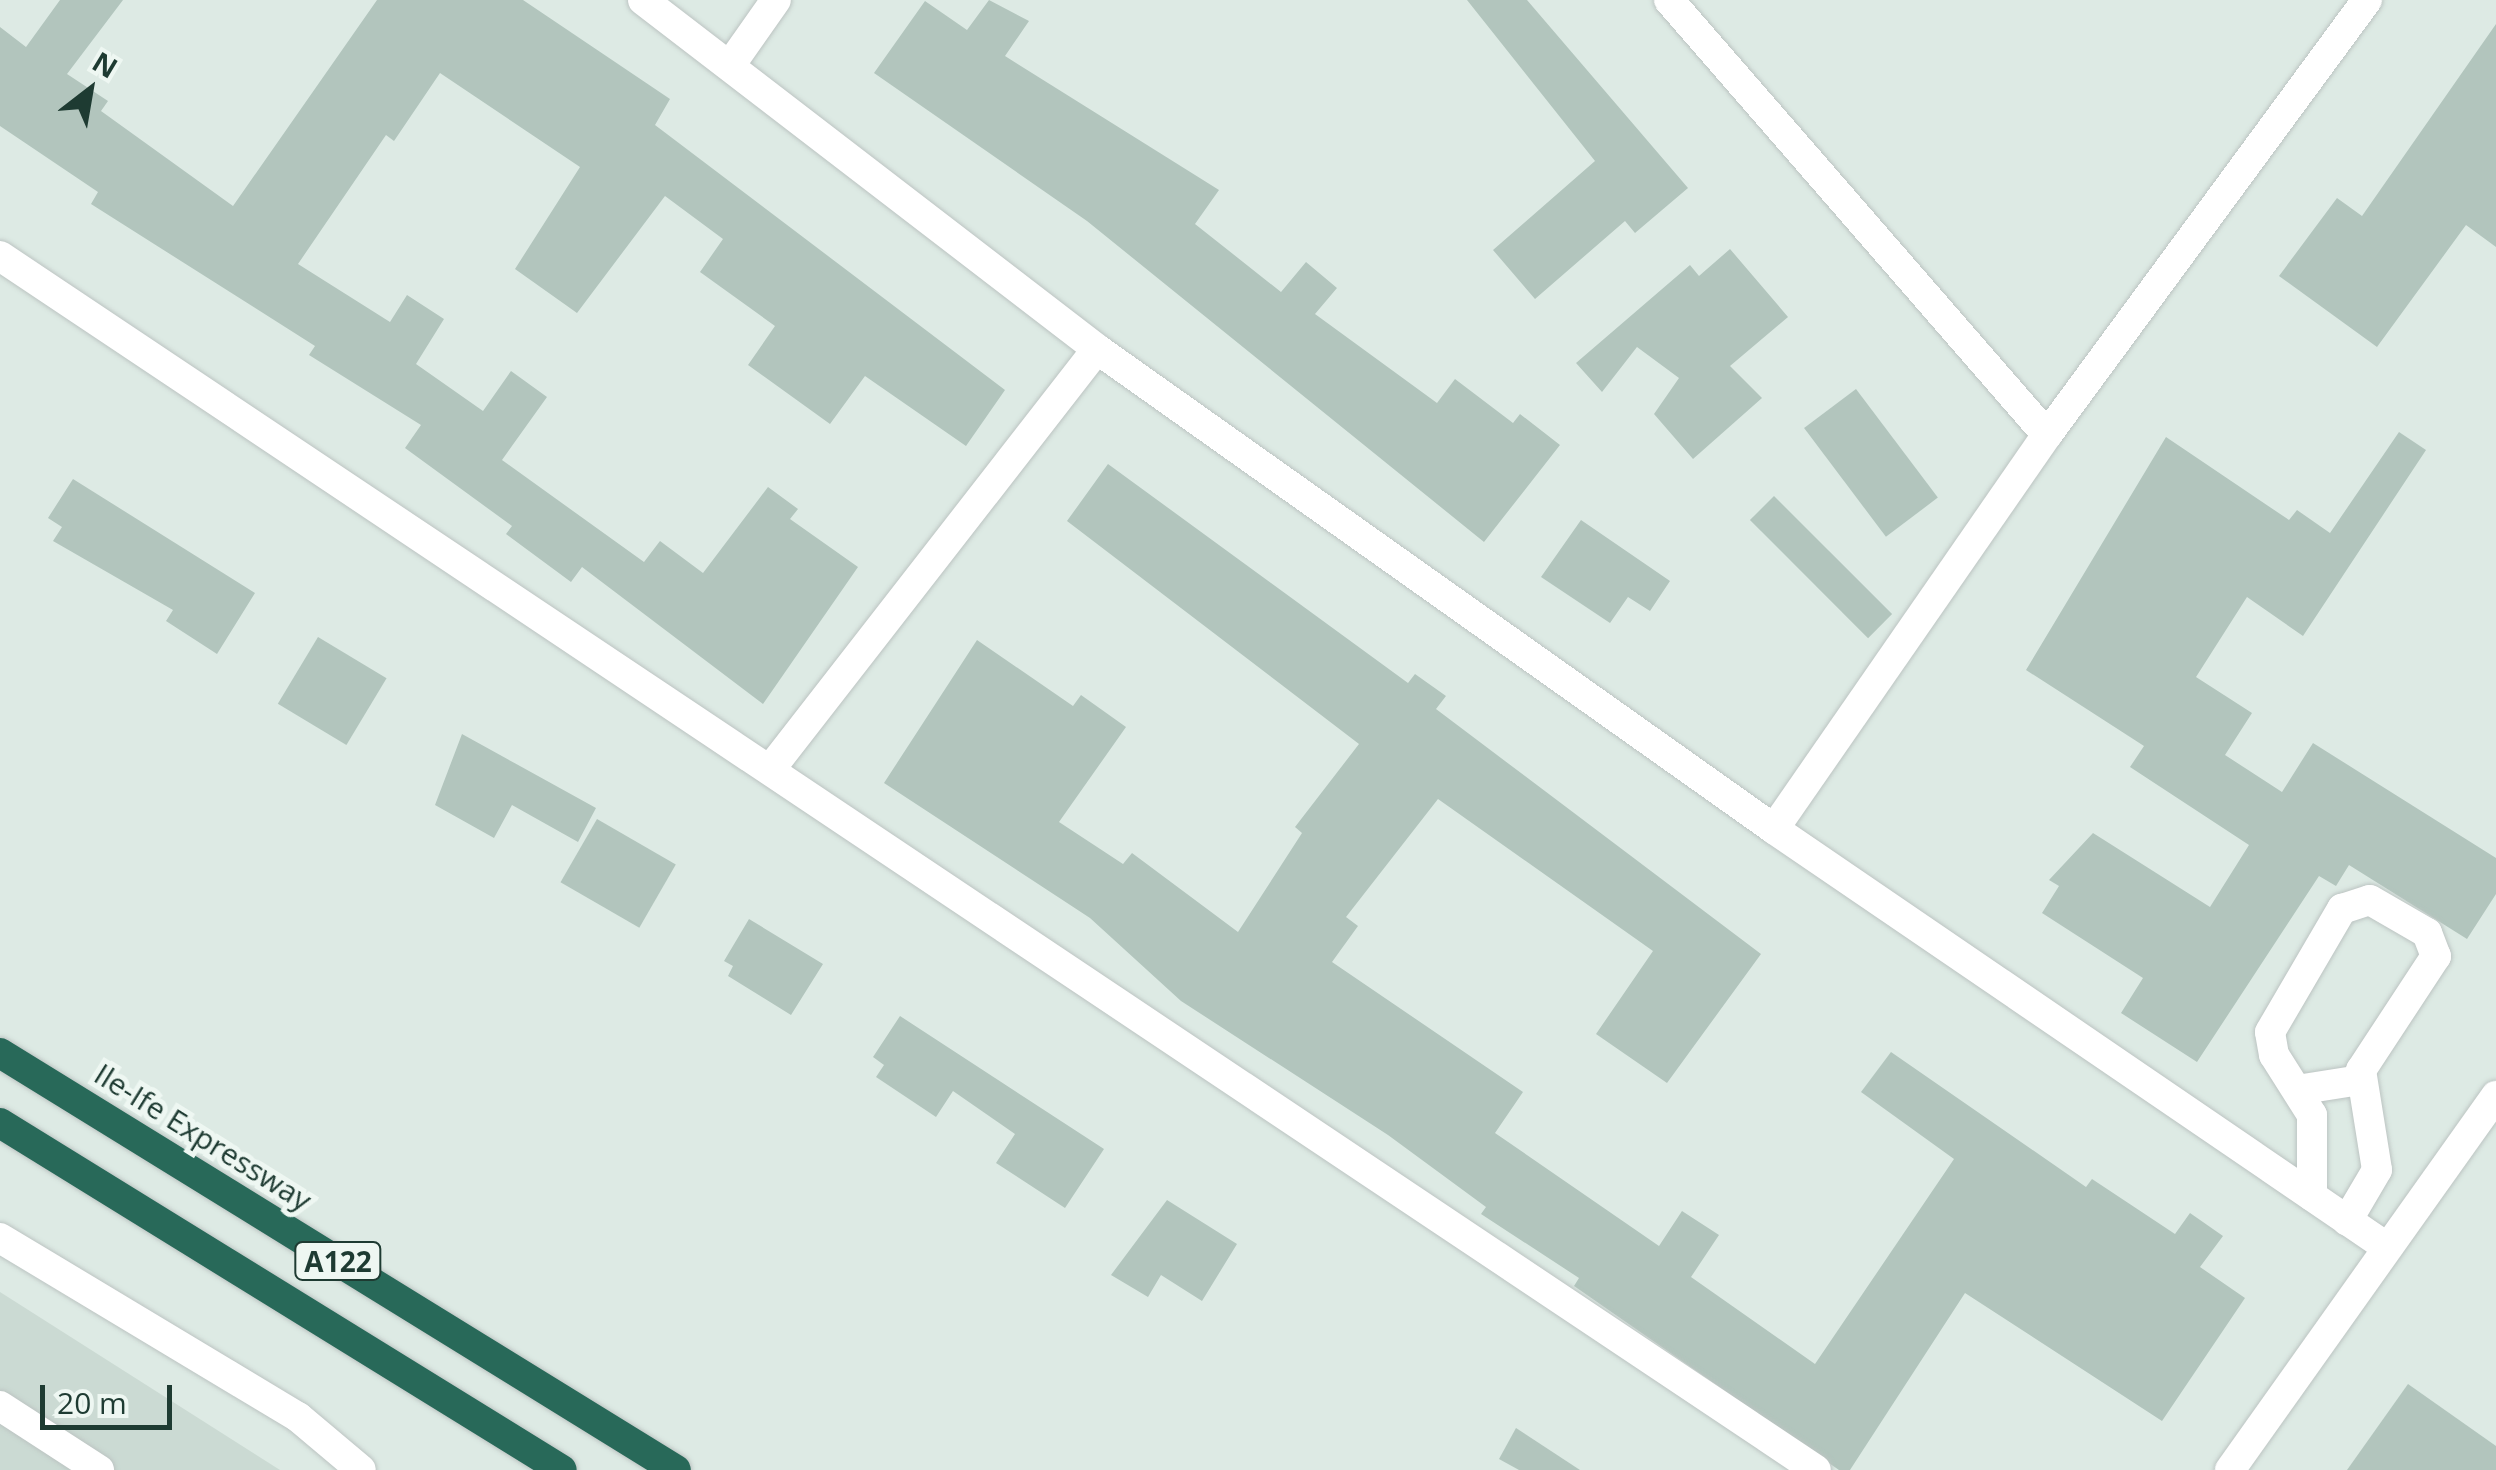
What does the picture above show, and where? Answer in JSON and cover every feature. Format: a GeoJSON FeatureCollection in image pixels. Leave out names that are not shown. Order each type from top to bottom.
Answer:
{"type":"FeatureCollection","features":[{"type":"Feature","properties":{"kind":"highway","name":"Ile-Ife Expressway"},"geometry":{"type":"LineString","coordinates":[[0,1053],[676,1470]]}},
{"type":"Feature","properties":{"kind":"highway","name":"A122"},"geometry":{"type":"LineString","coordinates":[[0,1122],[562,1470]]}},
{"type":"Feature","properties":{"kind":"street"},"geometry":{"type":"LineString","coordinates":[[643,0],[731,64],[1096,349],[1774,829],[2385,1246]]}},
{"type":"Feature","properties":{"kind":"street"},"geometry":{"type":"LineString","coordinates":[[731,64],[776,0]]}},
{"type":"Feature","properties":{"kind":"street"},"geometry":{"type":"LineString","coordinates":[[1668,0],[2047,435]]}},
{"type":"Feature","properties":{"kind":"street"},"geometry":{"type":"LineString","coordinates":[[1774,829],[2047,435],[2367,0]]}},
{"type":"Feature","properties":{"kind":"street"},"geometry":{"type":"LineString","coordinates":[[0,256],[772,768],[1816,1470]]}},
{"type":"Feature","properties":{"kind":"street"},"geometry":{"type":"LineString","coordinates":[[772,768],[1096,349]]}},
{"type":"Feature","properties":{"kind":"street"},"geometry":{"type":"LineString","coordinates":[[2312,1196],[2314,1124],[2274,1054],[2272,1024],[2342,909],[2370,900],[2427,933],[2436,956],[2360,1080],[2378,1170],[2348,1221]]}},
{"type":"Feature","properties":{"kind":"street"},"geometry":{"type":"LineString","coordinates":[[2297,1090],[2360,1080]]}},
{"type":"Feature","properties":{"kind":"street"},"geometry":{"type":"LineString","coordinates":[[2230,1470],[2385,1246],[2496,1096]]}},
{"type":"Feature","properties":{"kind":"street"},"geometry":{"type":"LineString","coordinates":[[0,1238],[298,1417],[361,1470]]}},
{"type":"Feature","properties":{"kind":"street"},"geometry":{"type":"LineString","coordinates":[[0,1406],[100,1470]]}},
{"type":"Feature","properties":{"kind":"shaded area"},"geometry":{"type":"Polygon","coordinates":[[[0,1292],[280,1470],[0,1470],[0,1292]]]}},
{"type":"Feature","properties":{"kind":"building"},"geometry":{"type":"Polygon","coordinates":[[[60,0],[123,0],[67,74],[108,101],[101,111],[233,206],[377,0],[523,0],[670,99],[655,125],[1005,390],[966,446],[865,376],[830,424],[748,365],[775,326],[700,272],[723,239],[665,196],[577,313],[515,269],[580,167],[440,73],[394,141],[386,135],[298,264],[390,322],[407,295],[444,319],[416,364],[483,411],[511,371],[547,397],[502,460],[644,562],[660,541],[703,573],[768,487],[798,509],[790,519],[858,567],[763,704],[582,567],[571,582],[506,534],[512,526],[405,448],[421,425],[309,355],[315,346],[91,204],[98,192],[0,126],[0,27],[26,47],[60,0]]]}},
{"type":"Feature","properties":{"kind":"building"},"geometry":{"type":"Polygon","coordinates":[[[989,0],[1029,21],[1005,56],[1219,190],[1195,224],[1281,292],[1306,262],[1337,288],[1315,314],[1437,403],[1455,379],[1513,423],[1520,414],[1560,445],[1484,542],[1087,221],[874,73],[925,1],[967,30],[989,0]]]}},
{"type":"Feature","properties":{"kind":"building"},"geometry":{"type":"Polygon","coordinates":[[[1467,0],[1527,0],[1688,188],[1635,233],[1625,221],[1535,299],[1493,250],[1595,161],[1467,0]]]}},
{"type":"Feature","properties":{"kind":"building"},"geometry":{"type":"Polygon","coordinates":[[[2496,24],[2496,247],[2466,225],[2377,347],[2279,276],[2337,198],[2362,216],[2496,24]]]}},
{"type":"Feature","properties":{"kind":"building"},"geometry":{"type":"Polygon","coordinates":[[[1730,249],[1788,317],[1730,366],[1762,398],[1693,459],[1654,414],[1679,378],[1637,347],[1602,392],[1576,363],[1690,265],[1699,276],[1730,249]]]}},
{"type":"Feature","properties":{"kind":"building"},"geometry":{"type":"Polygon","coordinates":[[[1856,389],[1938,498],[1886,537],[1804,428],[1856,389]]]}},
{"type":"Feature","properties":{"kind":"building"},"geometry":{"type":"Polygon","coordinates":[[[2399,432],[2426,450],[2303,636],[2247,597],[2196,677],[2252,713],[2225,755],[2282,792],[2313,743],[2496,858],[2496,894],[2467,939],[2349,865],[2336,886],[2319,876],[2197,1062],[2121,1013],[2143,978],[2042,913],[2059,886],[2049,880],[2093,833],[2210,907],[2249,845],[2130,767],[2144,746],[2026,670],[2166,437],[2289,520],[2297,510],[2330,533],[2399,432]]]}},
{"type":"Feature","properties":{"kind":"building"},"geometry":{"type":"Polygon","coordinates":[[[1108,464],[1408,683],[1415,674],[1446,696],[1436,709],[1761,954],[1667,1083],[1596,1034],[1653,951],[1438,799],[1346,917],[1358,926],[1332,962],[1523,1092],[1495,1133],[1659,1246],[1682,1211],[1719,1235],[1691,1277],[1815,1364],[1954,1159],[1861,1092],[1891,1052],[2086,1187],[2092,1179],[2175,1234],[2190,1213],[2223,1236],[2200,1267],[2245,1298],[2162,1421],[1965,1293],[1850,1470],[1839,1470],[1574,1286],[1579,1278],[1481,1214],[1486,1207],[1388,1135],[1181,1001],[1090,918],[884,783],[977,640],[1073,706],[1081,695],[1126,727],[1059,822],[1123,864],[1132,853],[1238,932],[1302,833],[1295,827],[1359,744],[1067,521],[1108,464]]]}},
{"type":"Feature","properties":{"kind":"building"},"geometry":{"type":"Polygon","coordinates":[[[73,479],[255,593],[217,654],[166,621],[173,610],[53,541],[62,527],[48,518],[73,479]]]}},
{"type":"Feature","properties":{"kind":"building"},"geometry":{"type":"Polygon","coordinates":[[[1774,496],[1892,614],[1868,638],[1750,520],[1774,496]]]}},
{"type":"Feature","properties":{"kind":"building"},"geometry":{"type":"Polygon","coordinates":[[[1581,520],[1670,581],[1650,611],[1628,597],[1610,623],[1541,577],[1581,520]]]}},
{"type":"Feature","properties":{"kind":"building"},"geometry":{"type":"Polygon","coordinates":[[[318,637],[387,678],[346,745],[278,704],[318,637]]]}},
{"type":"Feature","properties":{"kind":"building"},"geometry":{"type":"Polygon","coordinates":[[[462,734],[596,808],[578,842],[512,805],[494,838],[435,805],[462,734]]]}},
{"type":"Feature","properties":{"kind":"building"},"geometry":{"type":"Polygon","coordinates":[[[597,819],[676,864],[639,928],[560,882],[597,819]]]}},
{"type":"Feature","properties":{"kind":"building"},"geometry":{"type":"Polygon","coordinates":[[[749,919],[823,964],[791,1015],[728,976],[733,966],[724,961],[749,919]]]}},
{"type":"Feature","properties":{"kind":"building"},"geometry":{"type":"Polygon","coordinates":[[[900,1016],[1104,1149],[1065,1208],[996,1163],[1015,1134],[953,1091],[936,1117],[876,1077],[884,1065],[873,1057],[900,1016]]]}},
{"type":"Feature","properties":{"kind":"building"},"geometry":{"type":"Polygon","coordinates":[[[1167,1200],[1237,1244],[1202,1301],[1161,1275],[1148,1297],[1111,1275],[1167,1200]]]}},
{"type":"Feature","properties":{"kind":"building"},"geometry":{"type":"Polygon","coordinates":[[[2408,1384],[2496,1446],[2496,1470],[2347,1470],[2408,1384]]]}},
{"type":"Feature","properties":{"kind":"building"},"geometry":{"type":"Polygon","coordinates":[[[1516,1428],[1580,1470],[1519,1470],[1499,1459],[1516,1428]]]}}]}
